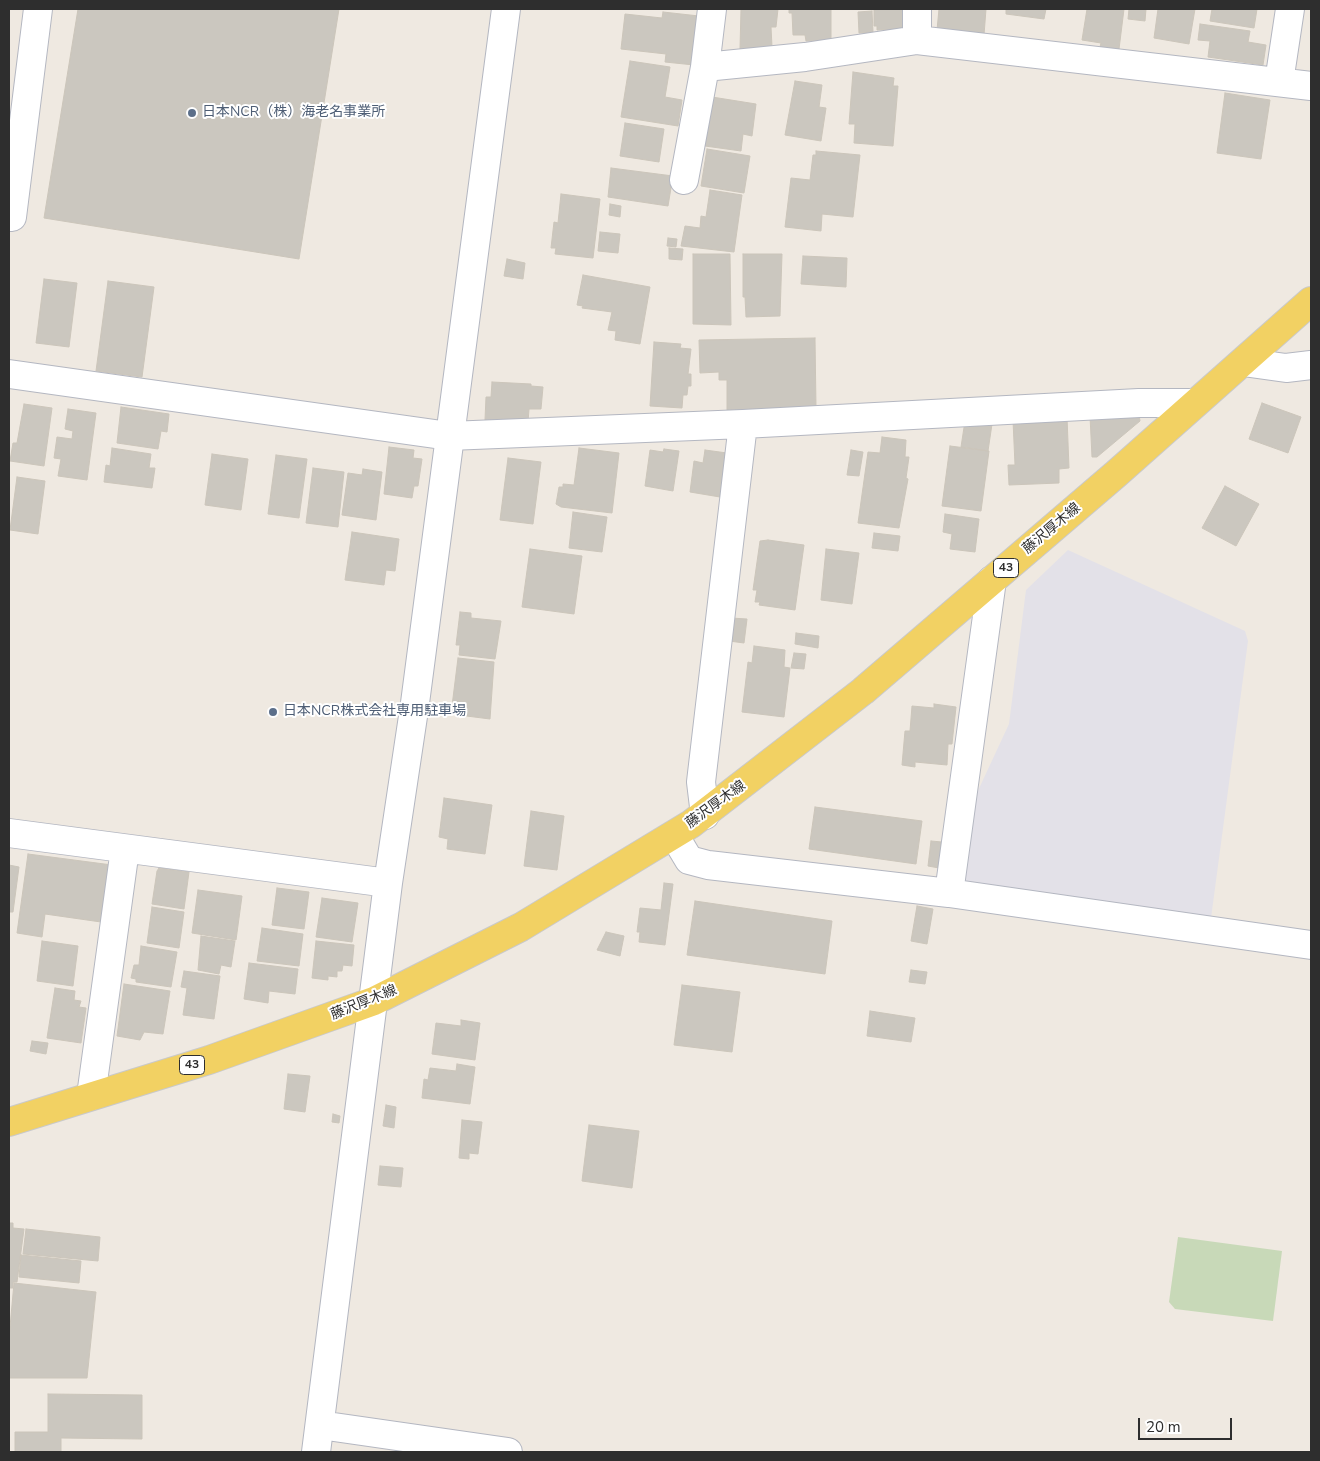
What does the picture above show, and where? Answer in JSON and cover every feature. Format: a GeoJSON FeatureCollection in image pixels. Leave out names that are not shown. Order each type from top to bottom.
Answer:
{"type":"FeatureCollection","features":[{"type":"Feature","properties":{"kind":"main road","name":"藤沢厚木線"},"geometry":{"type":"LineString","coordinates":[[9,1122],[209,1060],[374,1001],[521,927],[674,835],[705,815],[863,690],[1116,474],[1311,301]]}},
{"type":"Feature","properties":{"kind":"street"},"geometry":{"type":"LineString","coordinates":[[12,217],[38,9]]}},
{"type":"Feature","properties":{"kind":"street"},"geometry":{"type":"LineString","coordinates":[[316,1452],[388,882],[415,703],[506,9]]}},
{"type":"Feature","properties":{"kind":"street"},"geometry":{"type":"LineString","coordinates":[[684,180],[705,67],[712,9]]}},
{"type":"Feature","properties":{"kind":"street"},"geometry":{"type":"LineString","coordinates":[[917,40],[918,9]]}},
{"type":"Feature","properties":{"kind":"street"},"geometry":{"type":"LineString","coordinates":[[1279,82],[1290,9]]}},
{"type":"Feature","properties":{"kind":"street"},"geometry":{"type":"LineString","coordinates":[[705,67],[805,57],[917,40],[1311,86]]}},
{"type":"Feature","properties":{"kind":"street"},"geometry":{"type":"LineString","coordinates":[[1243,362],[1286,368],[1311,364]]}},
{"type":"Feature","properties":{"kind":"street"},"geometry":{"type":"LineString","coordinates":[[9,374],[449,436],[743,424],[1140,403],[1195,403]]}},
{"type":"Feature","properties":{"kind":"street"},"geometry":{"type":"LineString","coordinates":[[705,815],[701,782],[743,424]]}},
{"type":"Feature","properties":{"kind":"street"},"geometry":{"type":"LineString","coordinates":[[949,893],[992,580]]}},
{"type":"Feature","properties":{"kind":"street"},"geometry":{"type":"LineString","coordinates":[[9,833],[388,882]]}},
{"type":"Feature","properties":{"kind":"street"},"geometry":{"type":"LineString","coordinates":[[674,835],[689,860],[708,865],[949,893],[1311,945]]}},
{"type":"Feature","properties":{"kind":"street"},"geometry":{"type":"LineString","coordinates":[[92,1096],[125,849]]}},
{"type":"Feature","properties":{"kind":"street"},"geometry":{"type":"LineString","coordinates":[[320,1425],[508,1452]]}},
{"type":"Feature","properties":{"kind":"shaded area"},"geometry":{"type":"Polygon","coordinates":[[[1068,550],[1245,631],[1248,641],[1211,918],[963,885],[969,810],[1009,724],[1026,590],[1068,550]]]}},
{"type":"Feature","properties":{"kind":"green space"},"geometry":{"type":"Polygon","coordinates":[[[1178,1237],[1282,1251],[1273,1321],[1175,1309],[1169,1302],[1178,1237]]]}},
{"type":"Feature","properties":{"kind":"building","name":"日本NCR（株）海老名事業所"},"geometry":{"type":"Polygon","coordinates":[[[78,9],[339,9],[299,259],[44,218],[78,9]]]}},
{"type":"Feature","properties":{"kind":"building"},"geometry":{"type":"Polygon","coordinates":[[[741,9],[778,9],[776,27],[771,27],[772,47],[740,49],[741,9]]]}},
{"type":"Feature","properties":{"kind":"building"},"geometry":{"type":"Polygon","coordinates":[[[789,9],[831,9],[831,40],[806,41],[805,35],[793,35],[792,13],[789,13],[789,9]]]}},
{"type":"Feature","properties":{"kind":"building"},"geometry":{"type":"Polygon","coordinates":[[[874,9],[904,9],[904,29],[877,30],[877,26],[874,26],[874,9]]]}},
{"type":"Feature","properties":{"kind":"building"},"geometry":{"type":"Polygon","coordinates":[[[939,9],[986,9],[984,35],[937,30],[939,9]]]}},
{"type":"Feature","properties":{"kind":"building"},"geometry":{"type":"Polygon","coordinates":[[[1006,9],[1046,9],[1044,19],[1006,14],[1006,9]]]}},
{"type":"Feature","properties":{"kind":"building"},"geometry":{"type":"Polygon","coordinates":[[[1087,9],[1124,9],[1119,49],[1100,47],[1101,43],[1082,40],[1087,9]]]}},
{"type":"Feature","properties":{"kind":"building"},"geometry":{"type":"Polygon","coordinates":[[[1129,9],[1146,9],[1145,21],[1128,19],[1129,9]]]}},
{"type":"Feature","properties":{"kind":"building"},"geometry":{"type":"Polygon","coordinates":[[[1158,9],[1195,9],[1189,44],[1154,38],[1158,9]]]}},
{"type":"Feature","properties":{"kind":"building"},"geometry":{"type":"Polygon","coordinates":[[[1212,9],[1257,9],[1254,28],[1210,21],[1212,9]]]}},
{"type":"Feature","properties":{"kind":"building"},"geometry":{"type":"Polygon","coordinates":[[[872,11],[873,32],[859,33],[858,12],[872,11]]]}},
{"type":"Feature","properties":{"kind":"building"},"geometry":{"type":"Polygon","coordinates":[[[663,12],[699,16],[694,65],[665,62],[666,54],[621,49],[625,14],[662,18],[663,12]]]}},
{"type":"Feature","properties":{"kind":"building"},"geometry":{"type":"Polygon","coordinates":[[[1200,24],[1250,31],[1248,42],[1266,45],[1263,65],[1208,57],[1210,41],[1198,40],[1200,24]]]}},
{"type":"Feature","properties":{"kind":"building"},"geometry":{"type":"Polygon","coordinates":[[[630,61],[670,67],[665,97],[682,100],[678,126],[621,117],[630,61]]]}},
{"type":"Feature","properties":{"kind":"building"},"geometry":{"type":"Polygon","coordinates":[[[853,72],[894,78],[893,86],[898,86],[893,146],[854,143],[855,124],[849,124],[853,72]]]}},
{"type":"Feature","properties":{"kind":"building"},"geometry":{"type":"Polygon","coordinates":[[[795,81],[822,85],[819,107],[826,108],[821,141],[785,135],[795,81]]]}},
{"type":"Feature","properties":{"kind":"building"},"geometry":{"type":"Polygon","coordinates":[[[1225,93],[1270,100],[1261,159],[1217,153],[1225,93]]]}},
{"type":"Feature","properties":{"kind":"building"},"geometry":{"type":"Polygon","coordinates":[[[712,97],[756,104],[752,136],[743,134],[741,151],[705,146],[712,97]]]}},
{"type":"Feature","properties":{"kind":"building"},"geometry":{"type":"Polygon","coordinates":[[[625,123],[664,129],[659,162],[620,156],[625,123]]]}},
{"type":"Feature","properties":{"kind":"building"},"geometry":{"type":"Polygon","coordinates":[[[707,149],[750,156],[744,193],[701,186],[707,149]]]}},
{"type":"Feature","properties":{"kind":"building"},"geometry":{"type":"Polygon","coordinates":[[[816,151],[860,155],[853,217],[822,214],[821,231],[785,227],[791,178],[810,180],[813,155],[816,155],[816,151]]]}},
{"type":"Feature","properties":{"kind":"building"},"geometry":{"type":"Polygon","coordinates":[[[611,168],[673,176],[668,206],[608,197],[611,168]]]}},
{"type":"Feature","properties":{"kind":"building"},"geometry":{"type":"Polygon","coordinates":[[[710,190],[742,195],[734,252],[681,246],[685,226],[700,228],[701,216],[706,217],[710,190]]]}},
{"type":"Feature","properties":{"kind":"building"},"geometry":{"type":"Polygon","coordinates":[[[561,194],[600,199],[593,258],[555,254],[556,248],[551,248],[554,222],[558,223],[561,194]]]}},
{"type":"Feature","properties":{"kind":"building"},"geometry":{"type":"Polygon","coordinates":[[[610,204],[621,206],[620,217],[609,215],[610,204]]]}},
{"type":"Feature","properties":{"kind":"building"},"geometry":{"type":"Polygon","coordinates":[[[600,232],[620,234],[618,253],[598,251],[600,232]]]}},
{"type":"Feature","properties":{"kind":"building"},"geometry":{"type":"Polygon","coordinates":[[[668,238],[677,239],[676,247],[667,246],[668,238]]]}},
{"type":"Feature","properties":{"kind":"building"},"geometry":{"type":"Polygon","coordinates":[[[669,248],[683,249],[682,260],[669,259],[669,248]]]}},
{"type":"Feature","properties":{"kind":"building"},"geometry":{"type":"Polygon","coordinates":[[[693,254],[730,254],[731,325],[693,324],[693,254]]]}},
{"type":"Feature","properties":{"kind":"building"},"geometry":{"type":"Polygon","coordinates":[[[743,254],[782,254],[780,316],[746,317],[745,297],[743,297],[743,254]]]}},
{"type":"Feature","properties":{"kind":"building"},"geometry":{"type":"Polygon","coordinates":[[[803,256],[847,258],[846,287],[801,284],[803,256]]]}},
{"type":"Feature","properties":{"kind":"building"},"geometry":{"type":"Polygon","coordinates":[[[507,259],[525,263],[523,279],[504,276],[507,259]]]}},
{"type":"Feature","properties":{"kind":"building"},"geometry":{"type":"Polygon","coordinates":[[[583,275],[650,287],[640,344],[615,340],[616,331],[608,330],[612,312],[582,308],[583,306],[577,305],[583,275]]]}},
{"type":"Feature","properties":{"kind":"building"},"geometry":{"type":"Polygon","coordinates":[[[44,279],[77,283],[69,347],[36,343],[44,279]]]}},
{"type":"Feature","properties":{"kind":"building"},"geometry":{"type":"Polygon","coordinates":[[[108,281],[154,287],[142,377],[96,371],[108,281]]]}},
{"type":"Feature","properties":{"kind":"building"},"geometry":{"type":"Polygon","coordinates":[[[815,338],[816,408],[727,410],[727,380],[719,380],[719,372],[700,373],[699,340],[815,338]]]}},
{"type":"Feature","properties":{"kind":"building"},"geometry":{"type":"Polygon","coordinates":[[[654,342],[681,344],[680,348],[691,349],[688,374],[691,374],[691,386],[688,386],[687,395],[683,395],[682,408],[650,406],[654,342]]]}},
{"type":"Feature","properties":{"kind":"building"},"geometry":{"type":"Polygon","coordinates":[[[492,382],[531,384],[531,386],[543,387],[541,409],[529,409],[528,422],[485,420],[486,397],[491,397],[492,382]]]}},
{"type":"Feature","properties":{"kind":"building"},"geometry":{"type":"Polygon","coordinates":[[[1262,403],[1301,417],[1288,453],[1249,439],[1262,403]]]}},
{"type":"Feature","properties":{"kind":"building"},"geometry":{"type":"Polygon","coordinates":[[[24,404],[52,408],[44,466],[10,461],[13,443],[17,443],[24,404]]]}},
{"type":"Feature","properties":{"kind":"building"},"geometry":{"type":"Polygon","coordinates":[[[121,407],[169,414],[167,432],[161,431],[158,449],[117,443],[121,407]]]}},
{"type":"Feature","properties":{"kind":"building"},"geometry":{"type":"Polygon","coordinates":[[[68,409],[96,413],[87,480],[58,476],[61,459],[54,458],[57,437],[72,439],[73,431],[65,429],[68,409]]]}},
{"type":"Feature","properties":{"kind":"building"},"geometry":{"type":"Polygon","coordinates":[[[1139,414],[1140,421],[1097,457],[1092,457],[1090,416],[1139,414]]]}},
{"type":"Feature","properties":{"kind":"building"},"geometry":{"type":"Polygon","coordinates":[[[1067,417],[1069,468],[1059,469],[1059,483],[1009,485],[1008,465],[1015,465],[1013,420],[1067,417]]]}},
{"type":"Feature","properties":{"kind":"building"},"geometry":{"type":"Polygon","coordinates":[[[965,421],[992,424],[988,451],[961,447],[965,421]]]}},
{"type":"Feature","properties":{"kind":"building"},"geometry":{"type":"Polygon","coordinates":[[[882,437],[906,440],[905,457],[909,457],[906,478],[908,479],[899,528],[858,523],[868,452],[880,453],[882,437]]]}},
{"type":"Feature","properties":{"kind":"building"},"geometry":{"type":"Polygon","coordinates":[[[950,446],[989,451],[981,511],[942,506],[950,446]]]}},
{"type":"Feature","properties":{"kind":"building"},"geometry":{"type":"Polygon","coordinates":[[[389,447],[414,450],[413,458],[422,459],[418,486],[414,486],[412,498],[384,494],[389,447]]]}},
{"type":"Feature","properties":{"kind":"building"},"geometry":{"type":"Polygon","coordinates":[[[112,448],[151,454],[149,468],[155,468],[152,488],[104,482],[106,465],[110,466],[112,448]]]}},
{"type":"Feature","properties":{"kind":"building"},"geometry":{"type":"Polygon","coordinates":[[[579,448],[619,453],[612,513],[561,507],[556,504],[559,487],[563,487],[563,484],[574,485],[579,448]]]}},
{"type":"Feature","properties":{"kind":"building"},"geometry":{"type":"Polygon","coordinates":[[[664,449],[679,451],[673,491],[645,486],[650,450],[663,452],[664,449]]]}},
{"type":"Feature","properties":{"kind":"building"},"geometry":{"type":"Polygon","coordinates":[[[705,450],[727,453],[720,497],[690,492],[694,461],[703,463],[705,450]]]}},
{"type":"Feature","properties":{"kind":"building"},"geometry":{"type":"Polygon","coordinates":[[[851,450],[863,452],[859,476],[847,475],[851,450]]]}},
{"type":"Feature","properties":{"kind":"building"},"geometry":{"type":"Polygon","coordinates":[[[212,454],[248,459],[241,510],[205,505],[212,454]]]}},
{"type":"Feature","properties":{"kind":"building"},"geometry":{"type":"Polygon","coordinates":[[[276,455],[307,459],[299,518],[268,514],[276,455]]]}},
{"type":"Feature","properties":{"kind":"building"},"geometry":{"type":"Polygon","coordinates":[[[508,458],[541,462],[533,524],[500,520],[508,458]]]}},
{"type":"Feature","properties":{"kind":"building"},"geometry":{"type":"Polygon","coordinates":[[[313,468],[344,472],[338,527],[306,523],[313,468]]]}},
{"type":"Feature","properties":{"kind":"building"},"geometry":{"type":"Polygon","coordinates":[[[363,469],[382,472],[376,520],[342,515],[348,473],[362,475],[363,469]]]}},
{"type":"Feature","properties":{"kind":"building"},"geometry":{"type":"Polygon","coordinates":[[[17,477],[45,481],[38,534],[10,530],[17,477]]]}},
{"type":"Feature","properties":{"kind":"building"},"geometry":{"type":"Polygon","coordinates":[[[1225,486],[1259,504],[1236,546],[1202,528],[1225,486]]]}},
{"type":"Feature","properties":{"kind":"building"},"geometry":{"type":"Polygon","coordinates":[[[573,512],[607,517],[602,552],[569,548],[573,512]]]}},
{"type":"Feature","properties":{"kind":"building"},"geometry":{"type":"Polygon","coordinates":[[[945,514],[979,519],[975,552],[950,549],[952,534],[943,532],[945,514]]]}},
{"type":"Feature","properties":{"kind":"building"},"geometry":{"type":"Polygon","coordinates":[[[352,532],[399,539],[395,571],[386,570],[384,585],[345,580],[352,532]]]}},
{"type":"Feature","properties":{"kind":"building"},"geometry":{"type":"Polygon","coordinates":[[[874,533],[900,536],[898,551],[872,548],[874,533]]]}},
{"type":"Feature","properties":{"kind":"building"},"geometry":{"type":"Polygon","coordinates":[[[768,540],[804,545],[795,610],[759,605],[760,602],[755,602],[757,590],[753,590],[760,541],[768,540]]]}},
{"type":"Feature","properties":{"kind":"building"},"geometry":{"type":"Polygon","coordinates":[[[530,549],[582,556],[574,614],[522,607],[530,549]]]}},
{"type":"Feature","properties":{"kind":"building"},"geometry":{"type":"Polygon","coordinates":[[[826,549],[859,553],[852,604],[821,600],[826,549]]]}},
{"type":"Feature","properties":{"kind":"building"},"geometry":{"type":"Polygon","coordinates":[[[460,612],[471,613],[471,618],[501,621],[495,659],[459,655],[460,645],[456,645],[460,612]]]}},
{"type":"Feature","properties":{"kind":"building"},"geometry":{"type":"Polygon","coordinates":[[[731,618],[747,619],[744,643],[729,641],[731,618]]]}},
{"type":"Feature","properties":{"kind":"building"},"geometry":{"type":"Polygon","coordinates":[[[796,633],[819,636],[818,648],[795,644],[796,633]]]}},
{"type":"Feature","properties":{"kind":"building"},"geometry":{"type":"Polygon","coordinates":[[[754,646],[785,650],[784,667],[790,668],[784,717],[742,712],[748,662],[752,663],[754,646]]]}},
{"type":"Feature","properties":{"kind":"building"},"geometry":{"type":"Polygon","coordinates":[[[794,653],[806,654],[804,669],[791,668],[794,653]]]}},
{"type":"Feature","properties":{"kind":"building"},"geometry":{"type":"Polygon","coordinates":[[[458,658],[494,662],[490,719],[451,714],[458,658]]]}},
{"type":"Feature","properties":{"kind":"building"},"geometry":{"type":"Polygon","coordinates":[[[934,704],[956,707],[952,744],[948,744],[947,765],[915,762],[915,767],[902,765],[905,731],[910,731],[912,706],[934,708],[934,704]]]}},
{"type":"Feature","properties":{"kind":"building"},"geometry":{"type":"Polygon","coordinates":[[[444,798],[492,805],[485,854],[447,849],[448,839],[439,837],[444,798]]]}},
{"type":"Feature","properties":{"kind":"building"},"geometry":{"type":"Polygon","coordinates":[[[815,807],[922,821],[916,864],[809,849],[815,807]]]}},
{"type":"Feature","properties":{"kind":"building"},"geometry":{"type":"Polygon","coordinates":[[[531,811],[564,816],[557,870],[524,866],[531,811]]]}},
{"type":"Feature","properties":{"kind":"building"},"geometry":{"type":"Polygon","coordinates":[[[931,841],[942,842],[939,868],[928,866],[931,841]]]}},
{"type":"Feature","properties":{"kind":"building"},"geometry":{"type":"Polygon","coordinates":[[[28,854],[112,865],[108,923],[45,914],[42,937],[17,933],[28,854]]]}},
{"type":"Feature","properties":{"kind":"building"},"geometry":{"type":"Polygon","coordinates":[[[9,865],[19,867],[13,912],[9,912],[9,865]]]}},
{"type":"Feature","properties":{"kind":"building"},"geometry":{"type":"Polygon","coordinates":[[[159,868],[189,872],[184,909],[152,904],[159,868]]]}},
{"type":"Feature","properties":{"kind":"building"},"geometry":{"type":"Polygon","coordinates":[[[664,883],[673,884],[665,945],[639,942],[640,932],[637,932],[640,908],[661,910],[664,883]]]}},
{"type":"Feature","properties":{"kind":"building"},"geometry":{"type":"Polygon","coordinates":[[[277,888],[309,892],[304,929],[272,925],[277,888]]]}},
{"type":"Feature","properties":{"kind":"building"},"geometry":{"type":"Polygon","coordinates":[[[198,890],[242,896],[236,940],[192,933],[198,890]]]}},
{"type":"Feature","properties":{"kind":"building"},"geometry":{"type":"Polygon","coordinates":[[[322,898],[358,903],[352,942],[316,937],[322,898]]]}},
{"type":"Feature","properties":{"kind":"building"},"geometry":{"type":"Polygon","coordinates":[[[695,901],[832,921],[825,974],[687,955],[695,901]]]}},
{"type":"Feature","properties":{"kind":"building"},"geometry":{"type":"Polygon","coordinates":[[[917,906],[933,909],[927,944],[911,941],[917,906]]]}},
{"type":"Feature","properties":{"kind":"building"},"geometry":{"type":"Polygon","coordinates":[[[152,907],[184,912],[179,948],[147,943],[152,907]]]}},
{"type":"Feature","properties":{"kind":"building"},"geometry":{"type":"Polygon","coordinates":[[[262,928],[303,934],[299,966],[257,961],[262,928]]]}},
{"type":"Feature","properties":{"kind":"building"},"geometry":{"type":"Polygon","coordinates":[[[606,932],[624,936],[620,956],[597,950],[606,932]]]}},
{"type":"Feature","properties":{"kind":"building"},"geometry":{"type":"Polygon","coordinates":[[[201,936],[235,941],[231,967],[221,965],[219,974],[198,970],[201,936]]]}},
{"type":"Feature","properties":{"kind":"building"},"geometry":{"type":"Polygon","coordinates":[[[42,941],[78,946],[73,986],[37,981],[42,941]]]}},
{"type":"Feature","properties":{"kind":"building"},"geometry":{"type":"Polygon","coordinates":[[[316,941],[354,945],[352,966],[343,965],[342,971],[337,971],[337,977],[328,976],[328,980],[312,978],[316,941]]]}},
{"type":"Feature","properties":{"kind":"building"},"geometry":{"type":"Polygon","coordinates":[[[141,946],[177,952],[171,987],[136,982],[136,979],[131,978],[134,965],[139,965],[141,946]]]}},
{"type":"Feature","properties":{"kind":"building"},"geometry":{"type":"Polygon","coordinates":[[[249,963],[298,969],[295,994],[269,991],[268,1003],[244,999],[249,963]]]}},
{"type":"Feature","properties":{"kind":"building"},"geometry":{"type":"Polygon","coordinates":[[[911,970],[927,972],[925,984],[909,982],[911,970]]]}},
{"type":"Feature","properties":{"kind":"building"},"geometry":{"type":"Polygon","coordinates":[[[184,971],[220,976],[214,1019],[183,1015],[187,988],[181,987],[184,971]]]}},
{"type":"Feature","properties":{"kind":"building"},"geometry":{"type":"Polygon","coordinates":[[[124,984],[170,991],[163,1034],[144,1032],[140,1040],[117,1036],[124,984]]]}},
{"type":"Feature","properties":{"kind":"building"},"geometry":{"type":"Polygon","coordinates":[[[682,985],[740,992],[732,1052],[674,1045],[682,985]]]}},
{"type":"Feature","properties":{"kind":"building"},"geometry":{"type":"Polygon","coordinates":[[[55,988],[75,991],[74,1000],[81,1001],[79,1007],[86,1008],[81,1043],[47,1038],[55,988]]]}},
{"type":"Feature","properties":{"kind":"building"},"geometry":{"type":"Polygon","coordinates":[[[870,1011],[915,1018],[911,1042],[867,1036],[870,1011]]]}},
{"type":"Feature","properties":{"kind":"building"},"geometry":{"type":"Polygon","coordinates":[[[461,1020],[480,1023],[475,1060],[432,1054],[436,1023],[461,1026],[461,1020]]]}},
{"type":"Feature","properties":{"kind":"building"},"geometry":{"type":"Polygon","coordinates":[[[32,1041],[48,1043],[46,1054],[30,1051],[32,1041]]]}},
{"type":"Feature","properties":{"kind":"building"},"geometry":{"type":"Polygon","coordinates":[[[457,1064],[475,1067],[470,1104],[422,1098],[424,1079],[428,1080],[430,1068],[456,1071],[457,1064]]]}},
{"type":"Feature","properties":{"kind":"building"},"geometry":{"type":"Polygon","coordinates":[[[288,1074],[310,1076],[305,1112],[284,1109],[288,1074]]]}},
{"type":"Feature","properties":{"kind":"building"},"geometry":{"type":"Polygon","coordinates":[[[386,1105],[396,1107],[394,1128],[383,1126],[386,1105]]]}},
{"type":"Feature","properties":{"kind":"building"},"geometry":{"type":"Polygon","coordinates":[[[333,1114],[340,1116],[339,1123],[332,1122],[333,1114]]]}},
{"type":"Feature","properties":{"kind":"building"},"geometry":{"type":"Polygon","coordinates":[[[462,1120],[482,1122],[478,1154],[469,1153],[469,1159],[459,1158],[462,1120]]]}},
{"type":"Feature","properties":{"kind":"building"},"geometry":{"type":"Polygon","coordinates":[[[589,1125],[639,1131],[632,1188],[582,1181],[589,1125]]]}},
{"type":"Feature","properties":{"kind":"building"},"geometry":{"type":"Polygon","coordinates":[[[380,1166],[403,1168],[401,1187],[378,1185],[380,1166]]]}},
{"type":"Feature","properties":{"kind":"building"},"geometry":{"type":"Polygon","coordinates":[[[9,1223],[13,1223],[13,1228],[24,1229],[17,1282],[13,1282],[13,1288],[9,1288],[9,1223]]]}},
{"type":"Feature","properties":{"kind":"building"},"geometry":{"type":"Polygon","coordinates":[[[26,1229],[100,1237],[98,1261],[23,1254],[26,1229]]]}},
{"type":"Feature","properties":{"kind":"building"},"geometry":{"type":"Polygon","coordinates":[[[21,1255],[81,1261],[79,1283],[19,1277],[21,1255]]]}},
{"type":"Feature","properties":{"kind":"building"},"geometry":{"type":"Polygon","coordinates":[[[14,1283],[96,1292],[87,1378],[9,1378],[9,1338],[14,1283]]]}},
{"type":"Feature","properties":{"kind":"building"},"geometry":{"type":"Polygon","coordinates":[[[48,1394],[142,1395],[142,1439],[61,1438],[61,1452],[15,1452],[15,1432],[48,1432],[48,1394]]]}},
{"type":"Feature","properties":{"kind":"place","name":"日本NCR（株）海老名事業所"},"geometry":{"type":"Point","coordinates":[192,113]}},
{"type":"Feature","properties":{"kind":"place","name":"日本NCR株式会社専用駐車場"},"geometry":{"type":"Point","coordinates":[273,712]}}]}
